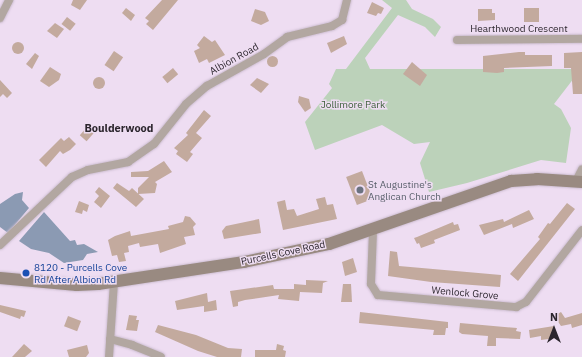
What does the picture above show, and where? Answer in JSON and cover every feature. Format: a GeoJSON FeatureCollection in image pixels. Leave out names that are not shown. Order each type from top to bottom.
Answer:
{"type":"FeatureCollection","features":[{"type":"Feature","properties":{"kind":"main road","name":"Purcells Cove Road"},"geometry":{"type":"LineString","coordinates":[[0,278],[77,285],[114,282],[299,252],[373,231],[511,182],[537,178],[579,181]]}},
{"type":"Feature","properties":{"kind":"street"},"geometry":{"type":"LineString","coordinates":[[0,18],[9,0]]}},
{"type":"Feature","properties":{"kind":"street","name":"Albion Road"},"geometry":{"type":"LineString","coordinates":[[0,245],[37,213],[72,176],[88,170],[128,162],[154,144],[169,128],[181,110],[207,86],[264,54],[287,37],[332,26],[342,20],[347,0]]}},
{"type":"Feature","properties":{"kind":"street","name":"Hearthwood Crescent"},"geometry":{"type":"LineString","coordinates":[[457,40],[582,39]]}},
{"type":"Feature","properties":{"kind":"street"},"geometry":{"type":"LineString","coordinates":[[579,181],[582,169]]}},
{"type":"Feature","properties":{"kind":"street","name":"Wenlock Grove"},"geometry":{"type":"LineString","coordinates":[[373,231],[371,284],[378,295],[516,308],[526,302],[582,230]]}},
{"type":"Feature","properties":{"kind":"street"},"geometry":{"type":"LineString","coordinates":[[108,357],[114,282]]}},
{"type":"Feature","properties":{"kind":"street"},"geometry":{"type":"LineString","coordinates":[[110,339],[132,345],[161,357]]}},
{"type":"Feature","properties":{"kind":"green space","name":"Jollimore Park"},"geometry":{"type":"Polygon","coordinates":[[[382,0],[406,0],[412,9],[433,19],[441,27],[435,37],[425,27],[398,15],[365,58],[370,69],[581,69],[554,104],[561,109],[571,128],[566,163],[541,160],[467,183],[429,192],[420,163],[430,142],[414,144],[382,125],[315,150],[305,122],[332,88],[329,84],[336,69],[346,69],[392,8],[382,0]]]}},
{"type":"Feature","properties":{"kind":"water"},"geometry":{"type":"Polygon","coordinates":[[[23,192],[22,200],[29,208],[8,233],[0,227],[0,204],[15,194],[23,192]]]}},
{"type":"Feature","properties":{"kind":"water"},"geometry":{"type":"Polygon","coordinates":[[[44,212],[70,241],[75,240],[77,245],[84,244],[98,252],[87,254],[83,260],[64,263],[49,253],[31,249],[19,241],[44,212]]]}},
{"type":"Feature","properties":{"kind":"building"},"geometry":{"type":"Polygon","coordinates":[[[73,0],[87,0],[80,10],[71,5],[73,0]]]}},
{"type":"Feature","properties":{"kind":"building"},"geometry":{"type":"Polygon","coordinates":[[[162,0],[178,0],[153,30],[146,24],[149,21],[145,18],[162,0]]]}},
{"type":"Feature","properties":{"kind":"building"},"geometry":{"type":"Polygon","coordinates":[[[372,2],[384,8],[381,14],[378,13],[376,16],[367,13],[372,2]]]}},
{"type":"Feature","properties":{"kind":"building"},"geometry":{"type":"Polygon","coordinates":[[[126,8],[135,15],[131,21],[122,13],[126,8]]]}},
{"type":"Feature","properties":{"kind":"building"},"geometry":{"type":"Polygon","coordinates":[[[524,8],[539,8],[539,22],[524,22],[524,8]]]}},
{"type":"Feature","properties":{"kind":"building"},"geometry":{"type":"Polygon","coordinates":[[[255,9],[265,12],[269,21],[261,25],[251,21],[255,9]]]}},
{"type":"Feature","properties":{"kind":"building"},"geometry":{"type":"Polygon","coordinates":[[[478,9],[492,9],[492,13],[495,13],[495,20],[478,21],[478,9]]]}},
{"type":"Feature","properties":{"kind":"building"},"geometry":{"type":"Polygon","coordinates":[[[67,17],[76,24],[70,31],[61,24],[67,17]]]}},
{"type":"Feature","properties":{"kind":"building"},"geometry":{"type":"Polygon","coordinates":[[[55,23],[64,29],[57,38],[47,31],[55,23]]]}},
{"type":"Feature","properties":{"kind":"building"},"geometry":{"type":"Polygon","coordinates":[[[204,36],[212,42],[215,40],[225,55],[209,63],[207,59],[199,63],[194,51],[200,48],[197,45],[204,36]]]}},
{"type":"Feature","properties":{"kind":"building"},"geometry":{"type":"Polygon","coordinates":[[[344,36],[347,44],[331,53],[327,43],[344,36]]]}},
{"type":"Feature","properties":{"kind":"building"},"geometry":{"type":"Polygon","coordinates":[[[18,42],[22,44],[24,48],[22,52],[18,54],[14,52],[12,48],[14,44],[18,42]]]}},
{"type":"Feature","properties":{"kind":"building"},"geometry":{"type":"Polygon","coordinates":[[[114,51],[123,57],[114,71],[104,65],[114,51]]]}},
{"type":"Feature","properties":{"kind":"building"},"geometry":{"type":"Polygon","coordinates":[[[525,52],[525,55],[552,55],[552,66],[504,68],[504,72],[497,73],[483,72],[483,56],[525,52]]]}},
{"type":"Feature","properties":{"kind":"building"},"geometry":{"type":"Polygon","coordinates":[[[582,52],[582,94],[573,94],[571,68],[564,68],[564,53],[582,52]]]}},
{"type":"Feature","properties":{"kind":"building"},"geometry":{"type":"Polygon","coordinates":[[[35,53],[39,56],[32,69],[26,64],[35,53]]]}},
{"type":"Feature","properties":{"kind":"building"},"geometry":{"type":"Polygon","coordinates":[[[270,56],[274,56],[276,57],[276,65],[270,66],[267,63],[267,59],[270,56]]]}},
{"type":"Feature","properties":{"kind":"building"},"geometry":{"type":"Polygon","coordinates":[[[412,62],[427,75],[420,86],[403,74],[412,62]]]}},
{"type":"Feature","properties":{"kind":"building"},"geometry":{"type":"Polygon","coordinates":[[[50,67],[61,74],[59,80],[49,87],[40,81],[50,67]]]}},
{"type":"Feature","properties":{"kind":"building"},"geometry":{"type":"Polygon","coordinates":[[[173,68],[178,74],[167,83],[162,77],[173,68]]]}},
{"type":"Feature","properties":{"kind":"building"},"geometry":{"type":"Polygon","coordinates":[[[99,77],[103,79],[105,83],[103,87],[99,89],[95,87],[93,83],[95,79],[99,77]]]}},
{"type":"Feature","properties":{"kind":"building"},"geometry":{"type":"Polygon","coordinates":[[[257,78],[269,84],[261,93],[250,85],[257,78]]]}},
{"type":"Feature","properties":{"kind":"building"},"geometry":{"type":"Polygon","coordinates":[[[0,80],[12,93],[7,98],[3,94],[0,97],[0,80]]]}},
{"type":"Feature","properties":{"kind":"building"},"geometry":{"type":"Polygon","coordinates":[[[299,96],[309,99],[311,108],[305,112],[298,102],[299,96]]]}},
{"type":"Feature","properties":{"kind":"building"},"geometry":{"type":"Polygon","coordinates":[[[204,110],[211,116],[196,133],[202,138],[190,152],[193,154],[187,162],[176,154],[178,151],[174,148],[188,135],[186,133],[204,110]]]}},
{"type":"Feature","properties":{"kind":"building"},"geometry":{"type":"Polygon","coordinates":[[[87,127],[94,133],[87,141],[80,135],[87,127]]]}},
{"type":"Feature","properties":{"kind":"building"},"geometry":{"type":"Polygon","coordinates":[[[69,137],[76,144],[70,150],[63,154],[60,151],[46,167],[39,160],[61,138],[64,141],[69,137]]]}},
{"type":"Feature","properties":{"kind":"building"},"geometry":{"type":"Polygon","coordinates":[[[164,161],[172,172],[155,182],[157,184],[155,193],[138,194],[138,188],[149,177],[131,177],[131,172],[148,171],[164,161]]]}},
{"type":"Feature","properties":{"kind":"building"},"geometry":{"type":"Polygon","coordinates":[[[362,171],[373,199],[357,205],[346,177],[362,171]]]}},
{"type":"Feature","properties":{"kind":"building"},"geometry":{"type":"Polygon","coordinates":[[[117,183],[129,191],[132,188],[144,199],[136,207],[113,188],[117,183]]]}},
{"type":"Feature","properties":{"kind":"building"},"geometry":{"type":"Polygon","coordinates":[[[99,187],[110,196],[101,208],[94,202],[99,196],[95,192],[99,187]]]}},
{"type":"Feature","properties":{"kind":"building"},"geometry":{"type":"Polygon","coordinates":[[[325,197],[327,205],[333,204],[337,219],[283,230],[277,202],[285,200],[287,210],[294,209],[297,216],[319,209],[316,199],[325,197]]]}},
{"type":"Feature","properties":{"kind":"building"},"geometry":{"type":"Polygon","coordinates":[[[79,201],[89,205],[87,212],[83,210],[82,214],[75,212],[79,201]]]}},
{"type":"Feature","properties":{"kind":"building"},"geometry":{"type":"Polygon","coordinates":[[[567,203],[575,209],[518,281],[510,274],[540,239],[538,237],[548,223],[550,224],[567,203]]]}},
{"type":"Feature","properties":{"kind":"building"},"geometry":{"type":"Polygon","coordinates":[[[529,210],[534,219],[513,228],[512,224],[484,235],[479,225],[503,219],[504,222],[529,210]]]}},
{"type":"Feature","properties":{"kind":"building"},"geometry":{"type":"Polygon","coordinates":[[[185,216],[190,217],[196,224],[193,227],[195,235],[184,237],[186,244],[160,253],[158,244],[140,247],[139,243],[128,246],[129,252],[124,253],[126,261],[119,262],[117,255],[112,256],[108,240],[115,236],[130,231],[131,236],[169,229],[168,226],[183,222],[185,216]]]}},
{"type":"Feature","properties":{"kind":"building"},"geometry":{"type":"Polygon","coordinates":[[[259,219],[261,233],[224,239],[222,231],[226,226],[259,219]]]}},
{"type":"Feature","properties":{"kind":"building"},"geometry":{"type":"Polygon","coordinates":[[[453,222],[454,225],[458,224],[460,230],[434,240],[435,243],[421,248],[419,243],[417,244],[414,238],[453,222]]]}},
{"type":"Feature","properties":{"kind":"building"},"geometry":{"type":"Polygon","coordinates":[[[390,251],[397,252],[399,266],[501,275],[500,287],[431,282],[388,276],[390,251]]]}},
{"type":"Feature","properties":{"kind":"building"},"geometry":{"type":"Polygon","coordinates":[[[353,258],[357,272],[345,276],[342,262],[353,258]]]}},
{"type":"Feature","properties":{"kind":"building"},"geometry":{"type":"Polygon","coordinates":[[[306,280],[328,281],[323,283],[322,293],[300,292],[299,301],[278,299],[279,295],[245,300],[238,302],[238,306],[233,307],[230,291],[273,285],[274,289],[294,289],[294,284],[306,285],[306,280]]]}},
{"type":"Feature","properties":{"kind":"building"},"geometry":{"type":"Polygon","coordinates":[[[343,284],[351,284],[352,302],[341,302],[343,284]]]}},
{"type":"Feature","properties":{"kind":"building"},"geometry":{"type":"Polygon","coordinates":[[[207,293],[208,302],[216,300],[217,310],[204,312],[204,306],[177,310],[175,301],[207,293]]]}},
{"type":"Feature","properties":{"kind":"building"},"geometry":{"type":"Polygon","coordinates":[[[0,305],[26,311],[24,317],[21,316],[20,319],[0,312],[0,305]]]}},
{"type":"Feature","properties":{"kind":"building"},"geometry":{"type":"Polygon","coordinates":[[[360,312],[448,322],[448,328],[446,328],[445,335],[433,335],[434,330],[359,323],[360,312]]]}},
{"type":"Feature","properties":{"kind":"building"},"geometry":{"type":"Polygon","coordinates":[[[561,312],[565,318],[582,313],[582,325],[572,328],[571,324],[561,326],[554,316],[561,312]]]}},
{"type":"Feature","properties":{"kind":"building"},"geometry":{"type":"Polygon","coordinates":[[[129,315],[137,316],[136,320],[139,320],[137,331],[126,330],[129,315]]]}},
{"type":"Feature","properties":{"kind":"building"},"geometry":{"type":"Polygon","coordinates":[[[68,316],[81,321],[77,331],[64,326],[68,316]]]}},
{"type":"Feature","properties":{"kind":"building"},"geometry":{"type":"Polygon","coordinates":[[[460,323],[517,328],[516,331],[521,332],[520,339],[496,338],[496,346],[487,346],[488,336],[462,334],[459,332],[460,323]]]}},
{"type":"Feature","properties":{"kind":"building"},"geometry":{"type":"Polygon","coordinates":[[[158,325],[196,335],[228,348],[242,349],[241,357],[217,357],[198,351],[155,332],[158,325]]]}},
{"type":"Feature","properties":{"kind":"building"},"geometry":{"type":"Polygon","coordinates":[[[554,326],[556,338],[541,340],[541,336],[530,338],[529,330],[554,326]]]}},
{"type":"Feature","properties":{"kind":"building"},"geometry":{"type":"Polygon","coordinates":[[[24,344],[32,351],[25,357],[12,357],[24,344]]]}},
{"type":"Feature","properties":{"kind":"building"},"geometry":{"type":"Polygon","coordinates":[[[277,344],[284,346],[283,350],[286,351],[285,357],[255,357],[255,350],[276,350],[277,344]]]}},
{"type":"Feature","properties":{"kind":"building"},"geometry":{"type":"Polygon","coordinates":[[[87,345],[89,353],[86,357],[69,357],[67,350],[87,345]]]}},
{"type":"Feature","properties":{"kind":"place","name":"St Augustine's Anglican Church"},"geometry":{"type":"Point","coordinates":[360,190]}},
{"type":"Feature","properties":{"kind":"place","name":"8120 - Purcells Cove Rd After Albion Rd"},"geometry":{"type":"Point","coordinates":[26,273]}},
{"type":"Feature","properties":{"kind":"district","name":"Boulderwood"},"geometry":{"type":"Point","coordinates":[119,128]}}]}
